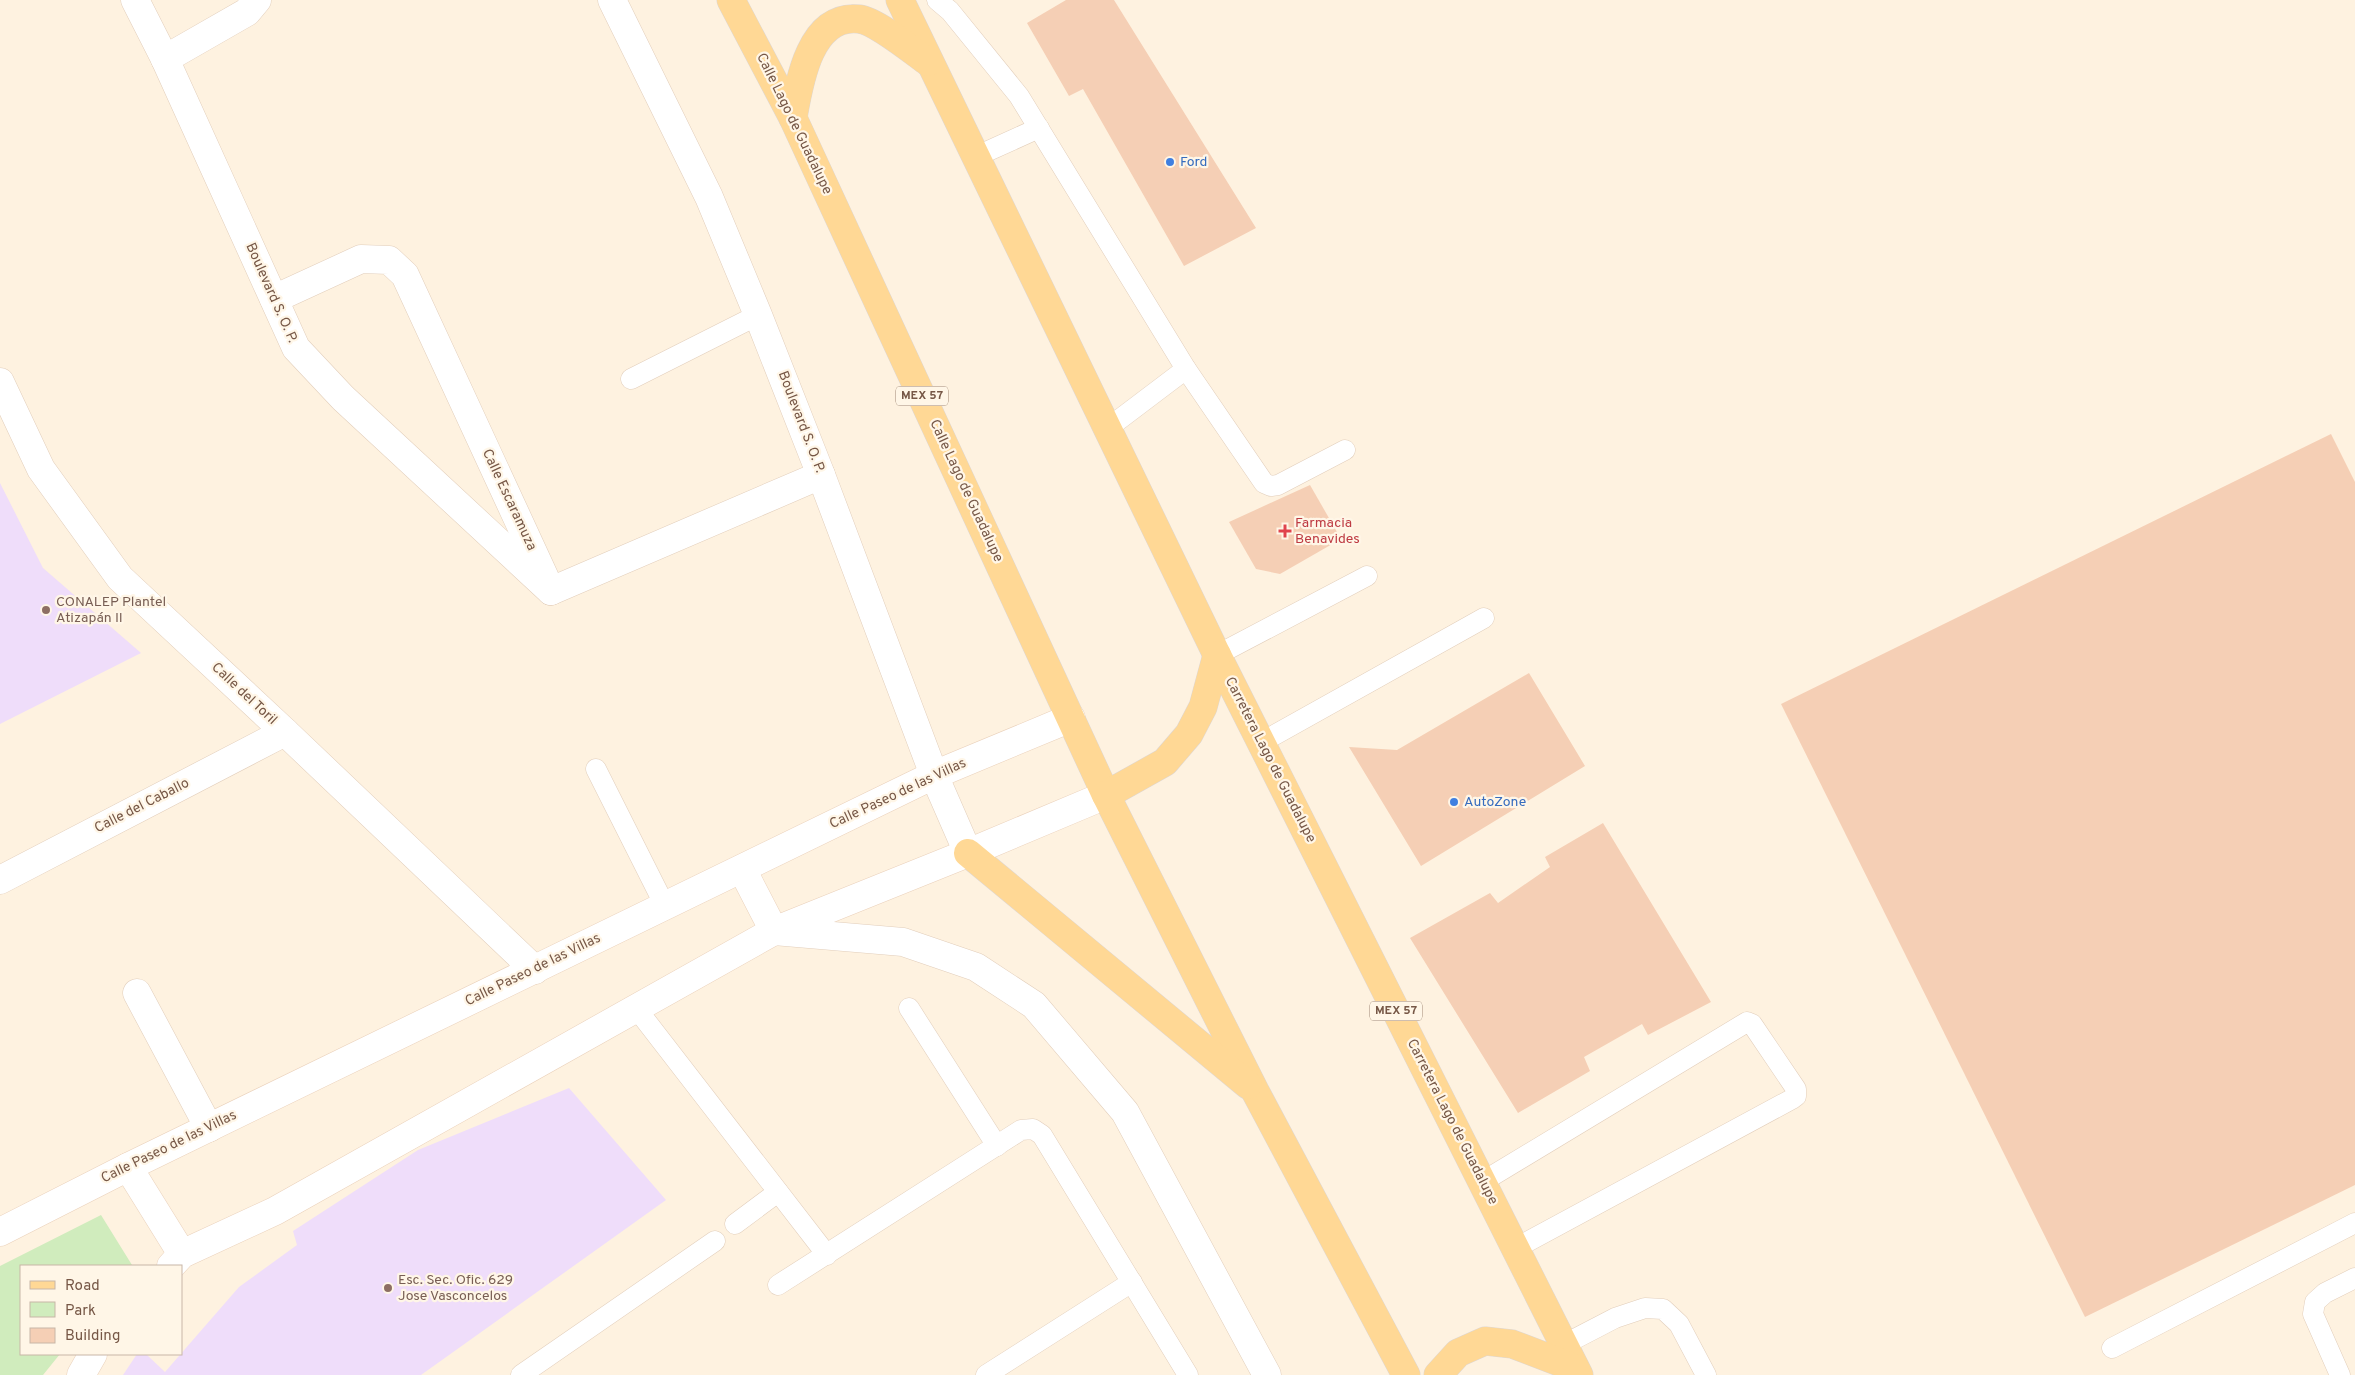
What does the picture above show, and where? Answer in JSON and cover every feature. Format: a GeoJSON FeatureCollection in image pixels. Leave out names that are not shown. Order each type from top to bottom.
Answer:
{"type":"FeatureCollection","features":[{"type":"Feature","properties":{"kind":"main road","name":"Calle Lago de Guadalupe"},"geometry":{"type":"LineString","coordinates":[[730,0],[793,118],[1106,794]]}},
{"type":"Feature","properties":{"kind":"main road","name":"MEX 57"},"geometry":{"type":"LineString","coordinates":[[900,0],[1217,655]]}},
{"type":"Feature","properties":{"kind":"main road"},"geometry":{"type":"LineString","coordinates":[[793,118],[801,72],[817,39],[838,21],[860,19],[895,37],[933,66]]}},
{"type":"Feature","properties":{"kind":"main road"},"geometry":{"type":"LineString","coordinates":[[1106,794],[1165,762],[1189,734],[1203,707],[1217,655]]}},
{"type":"Feature","properties":{"kind":"main road","name":"Carretera Lago de Guadalupe"},"geometry":{"type":"LineString","coordinates":[[1217,655],[1572,1362]]}},
{"type":"Feature","properties":{"kind":"main road","name":"MEX 57"},"geometry":{"type":"LineString","coordinates":[[1106,794],[1255,1091],[1406,1375]]}},
{"type":"Feature","properties":{"kind":"main road"},"geometry":{"type":"LineString","coordinates":[[968,853],[1255,1091]]}},
{"type":"Feature","properties":{"kind":"main road"},"geometry":{"type":"LineString","coordinates":[[1438,1375],[1458,1353],[1486,1341],[1512,1344],[1572,1362]]}},
{"type":"Feature","properties":{"kind":"street","name":"Boulevard S. O. P."},"geometry":{"type":"LineString","coordinates":[[135,0],[165,59],[296,348],[343,398],[551,591]]}},
{"type":"Feature","properties":{"kind":"street"},"geometry":{"type":"LineString","coordinates":[[165,59],[247,12],[257,0]]}},
{"type":"Feature","properties":{"kind":"street","name":"Boulevard S. O. P."},"geometry":{"type":"LineString","coordinates":[[612,0],[709,197],[821,475],[934,775],[968,853]]}},
{"type":"Feature","properties":{"kind":"street","name":"Calle Escaramuza"},"geometry":{"type":"LineString","coordinates":[[274,299],[362,258],[389,260],[405,275],[551,591]]}},
{"type":"Feature","properties":{"kind":"street","name":"Calle del Toril"},"geometry":{"type":"LineString","coordinates":[[0,382],[41,469],[120,578],[535,970]]}},
{"type":"Feature","properties":{"kind":"street"},"geometry":{"type":"LineString","coordinates":[[551,591],[821,475]]}},
{"type":"Feature","properties":{"kind":"street","name":"Calle Paseo de las Villas"},"geometry":{"type":"LineString","coordinates":[[0,1232],[128,1167],[934,775],[1071,718]]}},
{"type":"Feature","properties":{"kind":"street","name":"Calle del Caballo"},"geometry":{"type":"LineString","coordinates":[[0,880],[285,732]]}},
{"type":"Feature","properties":{"kind":"street"},"geometry":{"type":"LineString","coordinates":[[128,1167],[176,1260],[275,1211],[774,931],[968,853],[1106,794]]}},
{"type":"Feature","properties":{"kind":"street"},"geometry":{"type":"LineString","coordinates":[[742,869],[774,931]]}},
{"type":"Feature","properties":{"kind":"street"},"geometry":{"type":"LineString","coordinates":[[774,931],[903,942],[976,966],[1034,1005],[1125,1112],[1267,1375]]}},
{"type":"Feature","properties":{"kind":"street"},"geometry":{"type":"LineString","coordinates":[[137,993],[209,1128]]}},
{"type":"Feature","properties":{"kind":"street"},"geometry":{"type":"LineString","coordinates":[[81,1375],[92,1355]]}},
{"type":"Feature","properties":{"kind":"lane"},"geometry":{"type":"LineString","coordinates":[[937,0],[950,11],[1019,96],[1186,369],[1264,483],[1271,486],[1278,485],[1345,450]]}},
{"type":"Feature","properties":{"kind":"lane"},"geometry":{"type":"LineString","coordinates":[[977,156],[1039,128]]}},
{"type":"Feature","properties":{"kind":"lane"},"geometry":{"type":"LineString","coordinates":[[631,379],[758,315]]}},
{"type":"Feature","properties":{"kind":"lane"},"geometry":{"type":"LineString","coordinates":[[1108,428],[1186,369]]}},
{"type":"Feature","properties":{"kind":"lane"},"geometry":{"type":"LineString","coordinates":[[1217,655],[1367,576]]}},
{"type":"Feature","properties":{"kind":"lane"},"geometry":{"type":"LineString","coordinates":[[1262,742],[1484,618]]}},
{"type":"Feature","properties":{"kind":"lane"},"geometry":{"type":"LineString","coordinates":[[596,769],[665,906]]}},
{"type":"Feature","properties":{"kind":"lane"},"geometry":{"type":"LineString","coordinates":[[636,1008],[827,1254]]}},
{"type":"Feature","properties":{"kind":"lane"},"geometry":{"type":"LineString","coordinates":[[909,1008],[997,1146]]}},
{"type":"Feature","properties":{"kind":"lane"},"geometry":{"type":"LineString","coordinates":[[1482,1182],[1747,1022],[1752,1024],[1796,1089],[1796,1096],[1792,1099],[1516,1248]]}},
{"type":"Feature","properties":{"kind":"lane"},"geometry":{"type":"LineString","coordinates":[[778,1285],[1021,1130],[1033,1129],[1042,1134],[1188,1375]]}},
{"type":"Feature","properties":{"kind":"lane"},"geometry":{"type":"LineString","coordinates":[[735,1224],[778,1192]]}},
{"type":"Feature","properties":{"kind":"lane"},"geometry":{"type":"LineString","coordinates":[[2112,1348],[2355,1223]]}},
{"type":"Feature","properties":{"kind":"lane"},"geometry":{"type":"LineString","coordinates":[[521,1375],[715,1241]]}},
{"type":"Feature","properties":{"kind":"lane"},"geometry":{"type":"LineString","coordinates":[[2340,1375],[2313,1314],[2315,1302],[2324,1293],[2355,1278]]}},
{"type":"Feature","properties":{"kind":"lane"},"geometry":{"type":"LineString","coordinates":[[986,1375],[1132,1282]]}},
{"type":"Feature","properties":{"kind":"lane"},"geometry":{"type":"LineString","coordinates":[[1572,1362],[1615,1318],[1645,1308],[1663,1309],[1679,1324],[1706,1375]]}},
{"type":"Feature","properties":{"kind":"shaded area","name":"CONALEP Plantel Atizapán II"},"geometry":{"type":"Polygon","coordinates":[[[0,483],[43,568],[141,653],[0,724],[0,483]]]}},
{"type":"Feature","properties":{"kind":"shaded area"},"geometry":{"type":"Polygon","coordinates":[[[569,1088],[666,1200],[421,1375],[123,1375],[136,1355],[147,1355],[165,1372],[180,1355],[182,1355],[182,1352],[239,1287],[297,1245],[293,1231],[418,1150],[569,1088]]]}},
{"type":"Feature","properties":{"kind":"green space"},"geometry":{"type":"Polygon","coordinates":[[[101,1215],[132,1265],[20,1265],[20,1355],[59,1355],[43,1375],[0,1375],[0,1266],[101,1215]]]}},
{"type":"Feature","properties":{"kind":"building","name":"Ford"},"geometry":{"type":"Polygon","coordinates":[[[1066,0],[1114,0],[1256,228],[1184,266],[1083,89],[1069,96],[1027,23],[1066,0]]]}},
{"type":"Feature","properties":{"kind":"building"},"geometry":{"type":"Polygon","coordinates":[[[2331,434],[2355,482],[2355,1185],[2085,1317],[1781,704],[2331,434]]]}},
{"type":"Feature","properties":{"kind":"building","name":"Farmacia Benavides"},"geometry":{"type":"Polygon","coordinates":[[[1310,485],[1341,539],[1280,574],[1256,569],[1229,522],[1310,485]]]}},
{"type":"Feature","properties":{"kind":"building","name":"AutoZone"},"geometry":{"type":"Polygon","coordinates":[[[1529,673],[1585,766],[1421,866],[1349,747],[1397,750],[1529,673]]]}},
{"type":"Feature","properties":{"kind":"building"},"geometry":{"type":"Polygon","coordinates":[[[1603,823],[1711,1002],[1648,1035],[1642,1024],[1584,1057],[1590,1071],[1518,1113],[1410,938],[1490,893],[1498,903],[1550,867],[1545,857],[1603,823]]]}},
{"type":"Feature","properties":{"kind":"place","name":"Ford"},"geometry":{"type":"Point","coordinates":[1170,162]}},
{"type":"Feature","properties":{"kind":"place","name":"Farmacia Benavides"},"geometry":{"type":"Point","coordinates":[1285,531]}},
{"type":"Feature","properties":{"kind":"place","name":"CONALEP Plantel Atizapán II"},"geometry":{"type":"Point","coordinates":[46,610]}},
{"type":"Feature","properties":{"kind":"place","name":"AutoZone"},"geometry":{"type":"Point","coordinates":[1454,802]}},
{"type":"Feature","properties":{"kind":"place","name":"Esc. Sec. Ofic. 629 Jose Vasconcelos"},"geometry":{"type":"Point","coordinates":[388,1288]}}]}
